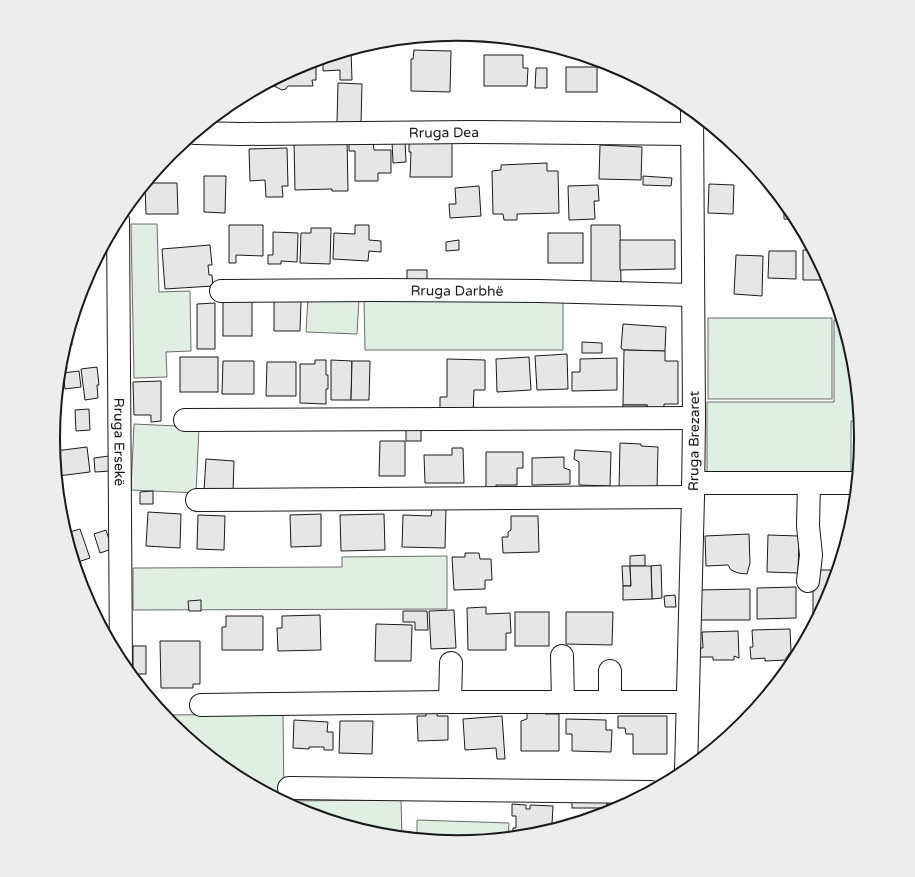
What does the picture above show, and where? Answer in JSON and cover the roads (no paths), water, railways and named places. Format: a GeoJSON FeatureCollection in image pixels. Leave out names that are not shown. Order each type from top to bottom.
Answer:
{"type":"FeatureCollection","features":[{"type":"Feature","properties":{"kind":"street","name":"Rruga Brezaret"},"geometry":{"type":"LineString","coordinates":[[686,763],[694,418],[692,118]]}},
{"type":"Feature","properties":{"kind":"street","name":"Rruga Dea"},"geometry":{"type":"LineString","coordinates":[[203,133],[471,132],[692,134]]}},
{"type":"Feature","properties":{"kind":"street","name":"Rruga Ersekë"},"geometry":{"type":"LineString","coordinates":[[118,232],[121,649]]}},
{"type":"Feature","properties":{"kind":"street","name":"Rruga Darbhë"},"geometry":{"type":"LineString","coordinates":[[221,291],[539,291],[692,295]]}},
{"type":"Feature","properties":{"kind":"street"},"geometry":{"type":"LineString","coordinates":[[185,420],[694,418]]}},
{"type":"Feature","properties":{"kind":"street"},"geometry":{"type":"LineString","coordinates":[[808,581],[811,555],[808,526],[809,483]]}},
{"type":"Feature","properties":{"kind":"street"},"geometry":{"type":"LineString","coordinates":[[197,500],[693,490],[809,483],[853,483]]}},
{"type":"Feature","properties":{"kind":"street"},"geometry":{"type":"LineString","coordinates":[[562,656],[562,702]]}},
{"type":"Feature","properties":{"kind":"street"},"geometry":{"type":"LineString","coordinates":[[450,702],[451,663]]}},
{"type":"Feature","properties":{"kind":"street"},"geometry":{"type":"LineString","coordinates":[[610,671],[610,702]]}},
{"type":"Feature","properties":{"kind":"street"},"geometry":{"type":"LineString","coordinates":[[201,705],[450,702],[688,702]]}},
{"type":"Feature","properties":{"kind":"street"},"geometry":{"type":"LineString","coordinates":[[289,788],[639,792]]}}]}
